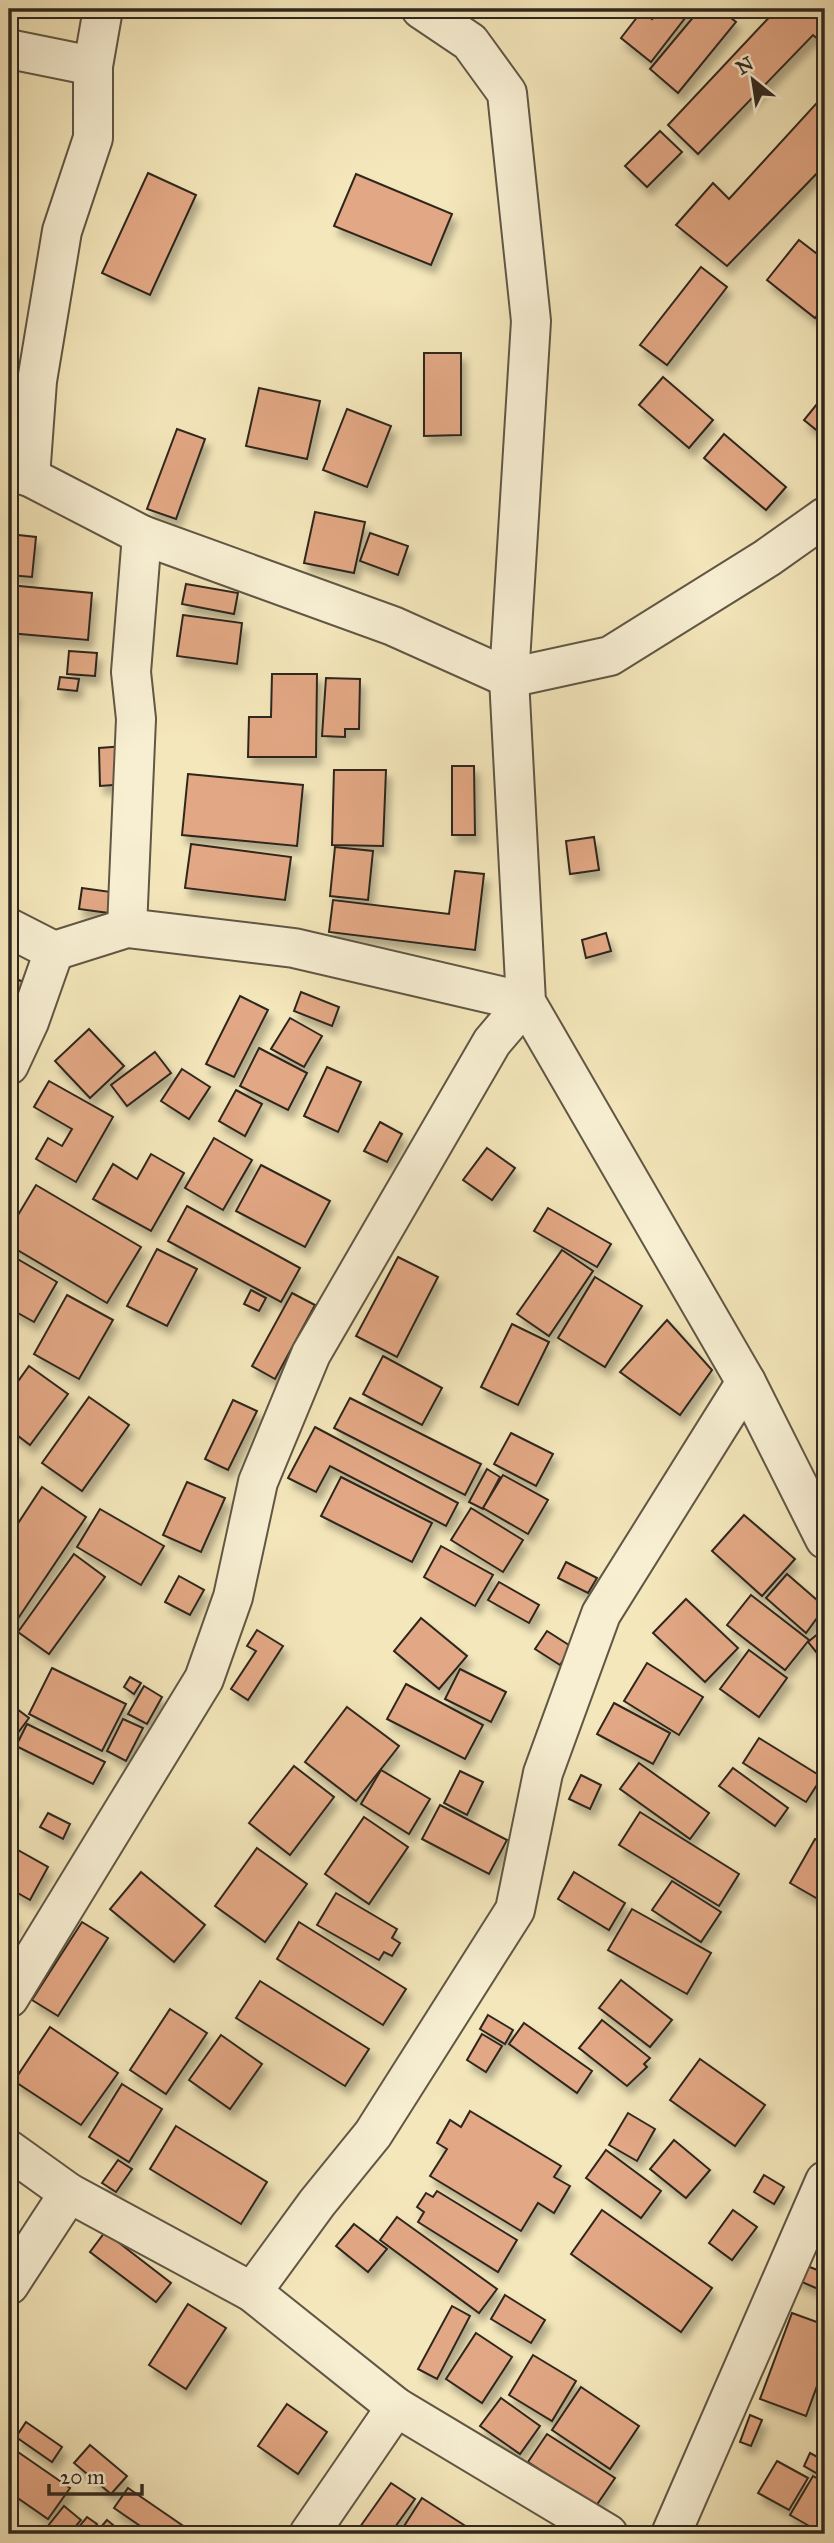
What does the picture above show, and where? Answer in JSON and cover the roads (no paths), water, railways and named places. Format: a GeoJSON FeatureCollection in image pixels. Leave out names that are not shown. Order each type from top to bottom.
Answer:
{"type":"FeatureCollection","features":[{"type":"Feature","properties":{"kind":"street"},"geometry":{"type":"LineString","coordinates":[[103,9],[93,66],[93,138],[62,231],[19,474],[142,535],[393,626],[509,678],[610,656],[775,553],[825,517]]}},
{"type":"Feature","properties":{"kind":"street"},"geometry":{"type":"LineString","coordinates":[[421,9],[470,42],[507,93],[531,321],[509,678],[526,1002],[746,1382],[825,1539]]}},
{"type":"Feature","properties":{"kind":"street"},"geometry":{"type":"LineString","coordinates":[[9,49],[93,66]]}},
{"type":"Feature","properties":{"kind":"street"},"geometry":{"type":"LineString","coordinates":[[127,928],[136,719],[131,673],[142,535]]}},
{"type":"Feature","properties":{"kind":"street"},"geometry":{"type":"LineString","coordinates":[[9,928],[54,951],[127,928],[295,948],[526,1002]]}},
{"type":"Feature","properties":{"kind":"street"},"geometry":{"type":"LineString","coordinates":[[9,1065],[29,1022],[54,951]]}},
{"type":"Feature","properties":{"kind":"street"},"geometry":{"type":"LineString","coordinates":[[9,1998],[204,1679],[233,1597],[258,1482],[311,1354],[492,1042],[526,1002]]}},
{"type":"Feature","properties":{"kind":"street"},"geometry":{"type":"LineString","coordinates":[[252,2292],[317,2203],[373,2134],[515,1910],[543,1773],[601,1614],[746,1382]]}},
{"type":"Feature","properties":{"kind":"street"},"geometry":{"type":"LineString","coordinates":[[9,2150],[69,2193],[252,2292],[396,2407],[608,2534]]}},
{"type":"Feature","properties":{"kind":"street"},"geometry":{"type":"LineString","coordinates":[[671,2534],[825,2181]]}},
{"type":"Feature","properties":{"kind":"street"},"geometry":{"type":"LineString","coordinates":[[9,2285],[69,2193]]}},
{"type":"Feature","properties":{"kind":"street"},"geometry":{"type":"LineString","coordinates":[[309,2534],[396,2407]]}}]}
